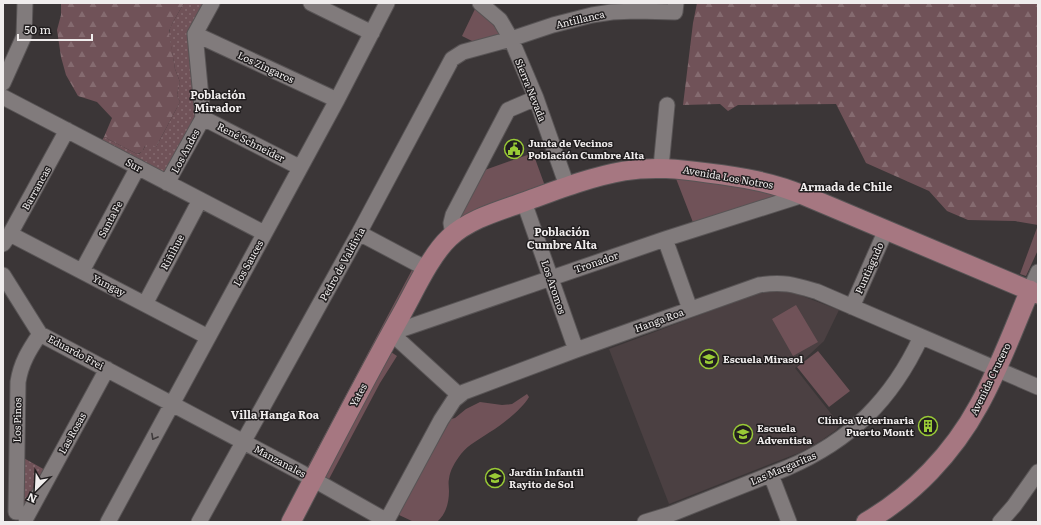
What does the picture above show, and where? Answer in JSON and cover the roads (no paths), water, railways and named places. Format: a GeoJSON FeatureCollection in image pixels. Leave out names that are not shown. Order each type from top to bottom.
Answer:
{"type":"FeatureCollection","features":[{"type":"Feature","properties":{"kind":"main road","name":"Avenida Los Notros"},"geometry":{"type":"LineString","coordinates":[[427,269],[441,248],[453,235],[466,226],[492,214],[593,178],[626,170],[662,168],[745,178],[776,185],[1034,292]]}},
{"type":"Feature","properties":{"kind":"main road","name":"Yates"},"geometry":{"type":"LineString","coordinates":[[291,522],[427,269]]}},
{"type":"Feature","properties":{"kind":"main road","name":"Avenida Crucero"},"geometry":{"type":"LineString","coordinates":[[866,522],[904,496],[946,454],[958,439],[976,411],[1034,292]]}},
{"type":"Feature","properties":{"kind":"street"},"geometry":{"type":"LineString","coordinates":[[3,82],[24,36],[25,3]]}},
{"type":"Feature","properties":{"kind":"street"},"geometry":{"type":"LineString","coordinates":[[194,34],[212,3]]}},
{"type":"Feature","properties":{"kind":"street"},"geometry":{"type":"LineString","coordinates":[[311,3],[372,33]]}},
{"type":"Feature","properties":{"kind":"street","name":"Los Sauces"},"geometry":{"type":"LineString","coordinates":[[108,522],[337,100],[387,3]]}},
{"type":"Feature","properties":{"kind":"street","name":"Sierra Nevada"},"geometry":{"type":"LineString","coordinates":[[480,3],[500,20],[511,39],[536,98],[567,186]]}},
{"type":"Feature","properties":{"kind":"street","name":"Antillanca"},"geometry":{"type":"LineString","coordinates":[[511,39],[553,25],[612,12],[676,8]]}},
{"type":"Feature","properties":{"kind":"street","name":"Los Zingaros"},"geometry":{"type":"LineString","coordinates":[[194,34],[337,100]]}},
{"type":"Feature","properties":{"kind":"street","name":"Los Andes"},"geometry":{"type":"LineString","coordinates":[[167,183],[202,118],[194,34]]}},
{"type":"Feature","properties":{"kind":"street","name":"Pedro de Valdivia"},"geometry":{"type":"LineString","coordinates":[[199,522],[359,233],[449,63],[463,52],[511,39]]}},
{"type":"Feature","properties":{"kind":"street","name":"Sur"},"geometry":{"type":"LineString","coordinates":[[3,97],[264,233]]}},
{"type":"Feature","properties":{"kind":"street"},"geometry":{"type":"LineString","coordinates":[[453,235],[451,223],[453,215],[508,110],[536,98]]}},
{"type":"Feature","properties":{"kind":"street"},"geometry":{"type":"LineString","coordinates":[[662,168],[667,105]]}},
{"type":"Feature","properties":{"kind":"street","name":"René Schneider"},"geometry":{"type":"LineString","coordinates":[[202,118],[300,167]]}},
{"type":"Feature","properties":{"kind":"street","name":"Barrancas"},"geometry":{"type":"LineString","coordinates":[[7,239],[67,130]]}},
{"type":"Feature","properties":{"kind":"street","name":"Santa Fe"},"geometry":{"type":"LineString","coordinates":[[82,271],[138,167]]}},
{"type":"Feature","properties":{"kind":"street","name":"Tronador"},"geometry":{"type":"LineString","coordinates":[[391,334],[551,277],[803,195]]}},
{"type":"Feature","properties":{"kind":"street","name":"Riñihue"},"geometry":{"type":"LineString","coordinates":[[145,304],[200,200]]}},
{"type":"Feature","properties":{"kind":"street","name":"Los Aromos"},"geometry":{"type":"LineString","coordinates":[[524,202],[576,350]]}},
{"type":"Feature","properties":{"kind":"street","name":"Puntiagudo"},"geometry":{"type":"LineString","coordinates":[[852,307],[886,230]]}},
{"type":"Feature","properties":{"kind":"street"},"geometry":{"type":"LineString","coordinates":[[359,233],[427,269]]}},
{"type":"Feature","properties":{"kind":"street","name":"Yungay"},"geometry":{"type":"LineString","coordinates":[[7,239],[82,271],[208,337]]}},
{"type":"Feature","properties":{"kind":"street"},"geometry":{"type":"LineString","coordinates":[[665,239],[690,309]]}},
{"type":"Feature","properties":{"kind":"street"},"geometry":{"type":"LineString","coordinates":[[1034,292],[1038,272]]}},
{"type":"Feature","properties":{"kind":"street","name":"Eduardo Frei"},"geometry":{"type":"LineString","coordinates":[[3,275],[40,334],[173,403]]}},
{"type":"Feature","properties":{"kind":"street","name":"Hanga Roa"},"geometry":{"type":"LineString","coordinates":[[386,521],[441,420],[450,405],[460,395],[499,378],[759,285],[775,282],[790,284],[818,292],[1038,387]]}},
{"type":"Feature","properties":{"kind":"street","name":"Los Pinos"},"geometry":{"type":"LineString","coordinates":[[19,514],[18,382],[20,369],[26,355],[40,334]]}},
{"type":"Feature","properties":{"kind":"street"},"geometry":{"type":"LineString","coordinates":[[391,334],[460,395]]}},
{"type":"Feature","properties":{"kind":"street","name":"Las Margaritas"},"geometry":{"type":"LineString","coordinates":[[645,522],[670,514],[771,474],[819,453],[848,433],[877,406],[895,384],[921,337]]}},
{"type":"Feature","properties":{"kind":"street","name":"Las Rosas"},"geometry":{"type":"LineString","coordinates":[[19,514],[107,369]]}},
{"type":"Feature","properties":{"kind":"street","name":"Manzanales"},"geometry":{"type":"LineString","coordinates":[[173,403],[313,479],[386,521]]}},
{"type":"Feature","properties":{"kind":"street"},"geometry":{"type":"LineString","coordinates":[[1000,522],[1014,506],[1038,472]]}},
{"type":"Feature","properties":{"kind":"street"},"geometry":{"type":"LineString","coordinates":[[771,474],[789,522]]}},
{"type":"Feature","properties":{"kind":"place","name":"Junta de Vecinos Población Cumbre Alta"},"geometry":{"type":"Point","coordinates":[514,149]}},
{"type":"Feature","properties":{"kind":"place","name":"Escuela Mirasol"},"geometry":{"type":"Point","coordinates":[709,359]}},
{"type":"Feature","properties":{"kind":"place","name":"Clínica Veterinaria Puerto Montt"},"geometry":{"type":"Point","coordinates":[928,426]}},
{"type":"Feature","properties":{"kind":"place","name":"Escuela Adventista"},"geometry":{"type":"Point","coordinates":[743,434]}},
{"type":"Feature","properties":{"kind":"place","name":"Jardín Infantil Rayito de Sol"},"geometry":{"type":"Point","coordinates":[495,478]}},
{"type":"Feature","properties":{"kind":"district","name":"Población Mirador"},"geometry":{"type":"Point","coordinates":[218,101]}},
{"type":"Feature","properties":{"kind":"district","name":"Armada de Chile"},"geometry":{"type":"Point","coordinates":[846,187]}},
{"type":"Feature","properties":{"kind":"district","name":"Población Cumbre Alta"},"geometry":{"type":"Point","coordinates":[562,238]}},
{"type":"Feature","properties":{"kind":"district","name":"Villa Hanga Roa"},"geometry":{"type":"Point","coordinates":[275,415]}}]}
